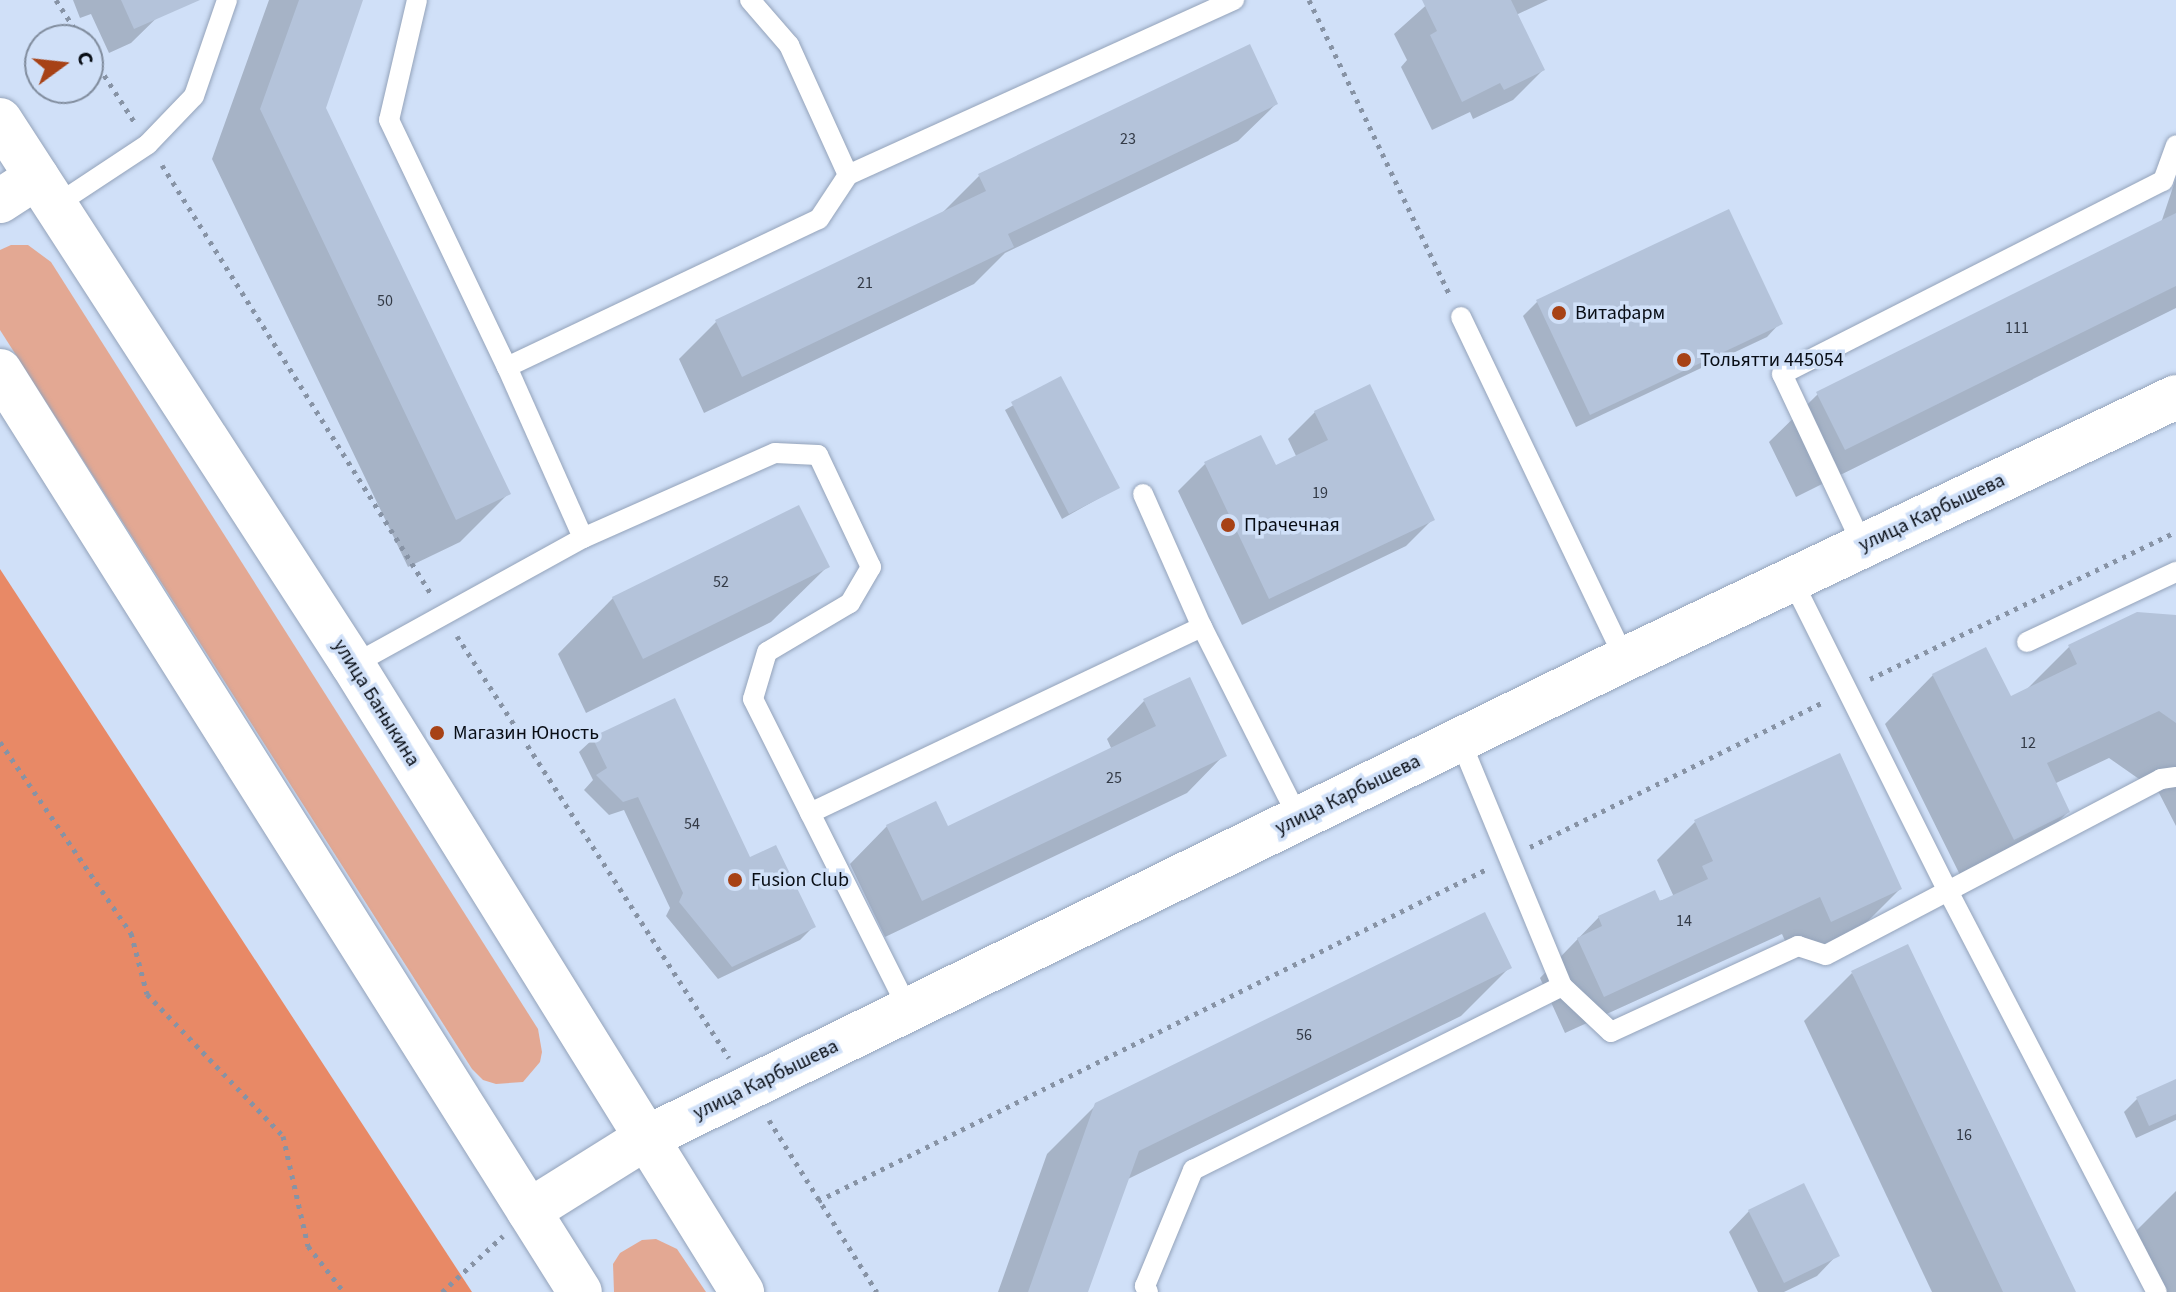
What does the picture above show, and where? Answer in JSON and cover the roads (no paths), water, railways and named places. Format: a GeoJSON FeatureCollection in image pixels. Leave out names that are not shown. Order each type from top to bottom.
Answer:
{"type":"FeatureCollection","features":[{"type":"Feature","properties":{"kind":"main road","name":"улица Баныкина"},"geometry":{"type":"LineString","coordinates":[[0,120],[353,665],[742,1292]]}},
{"type":"Feature","properties":{"kind":"main road"},"geometry":{"type":"LineString","coordinates":[[0,201],[46,191]]}},
{"type":"Feature","properties":{"kind":"main road"},"geometry":{"type":"LineString","coordinates":[[0,371],[580,1292]]}},
{"type":"Feature","properties":{"kind":"main road","name":"улица Карбышева"},"geometry":{"type":"LineString","coordinates":[[529,1211],[646,1138],[1625,659],[2172,404]]}},
{"type":"Feature","properties":{"kind":"lane"},"geometry":{"type":"LineString","coordinates":[[46,191],[148,144],[194,96],[227,0]]}},
{"type":"Feature","properties":{"kind":"lane"},"geometry":{"type":"LineString","coordinates":[[417,0],[389,120],[507,367],[583,538]]}},
{"type":"Feature","properties":{"kind":"lane"},"geometry":{"type":"LineString","coordinates":[[750,0],[789,45],[848,175]]}},
{"type":"Feature","properties":{"kind":"lane"},"geometry":{"type":"LineString","coordinates":[[507,367],[819,219],[848,175],[1234,0]]}},
{"type":"Feature","properties":{"kind":"lane"},"geometry":{"type":"LineString","coordinates":[[1863,546],[1782,374],[2163,181],[2176,145]]}},
{"type":"Feature","properties":{"kind":"lane"},"geometry":{"type":"LineString","coordinates":[[1461,317],[1625,659]]}},
{"type":"Feature","properties":{"kind":"lane"},"geometry":{"type":"LineString","coordinates":[[353,665],[583,538],[775,453],[818,455],[871,567],[850,603],[767,652],[753,699],[909,1010]]}},
{"type":"Feature","properties":{"kind":"lane"},"geometry":{"type":"LineString","coordinates":[[1143,494],[1202,627],[1299,819]]}},
{"type":"Feature","properties":{"kind":"lane"},"geometry":{"type":"LineString","coordinates":[[2027,642],[2176,572]]}},
{"type":"Feature","properties":{"kind":"lane"},"geometry":{"type":"LineString","coordinates":[[1792,580],[1948,891],[2157,1292]]}},
{"type":"Feature","properties":{"kind":"lane"},"geometry":{"type":"LineString","coordinates":[[810,813],[1202,627]]}},
{"type":"Feature","properties":{"kind":"lane"},"geometry":{"type":"LineString","coordinates":[[1460,740],[1562,986],[1611,1032],[1798,946],[1826,955],[2161,779],[2176,777]]}},
{"type":"Feature","properties":{"kind":"lane"},"geometry":{"type":"LineString","coordinates":[[1148,1292],[1145,1286],[1193,1170],[1562,986]]}},
{"type":"Feature","properties":{"kind":"place","name":"Витафарм"},"geometry":{"type":"Point","coordinates":[1559,313]}},
{"type":"Feature","properties":{"kind":"place","name":"Тольятти 445054"},"geometry":{"type":"Point","coordinates":[1684,360]}},
{"type":"Feature","properties":{"kind":"place","name":"Прачечная"},"geometry":{"type":"Point","coordinates":[1228,525]}},
{"type":"Feature","properties":{"kind":"place","name":"Магазин Юность"},"geometry":{"type":"Point","coordinates":[437,733]}},
{"type":"Feature","properties":{"kind":"place","name":"Fusion Club"},"geometry":{"type":"Point","coordinates":[735,880]}}]}
